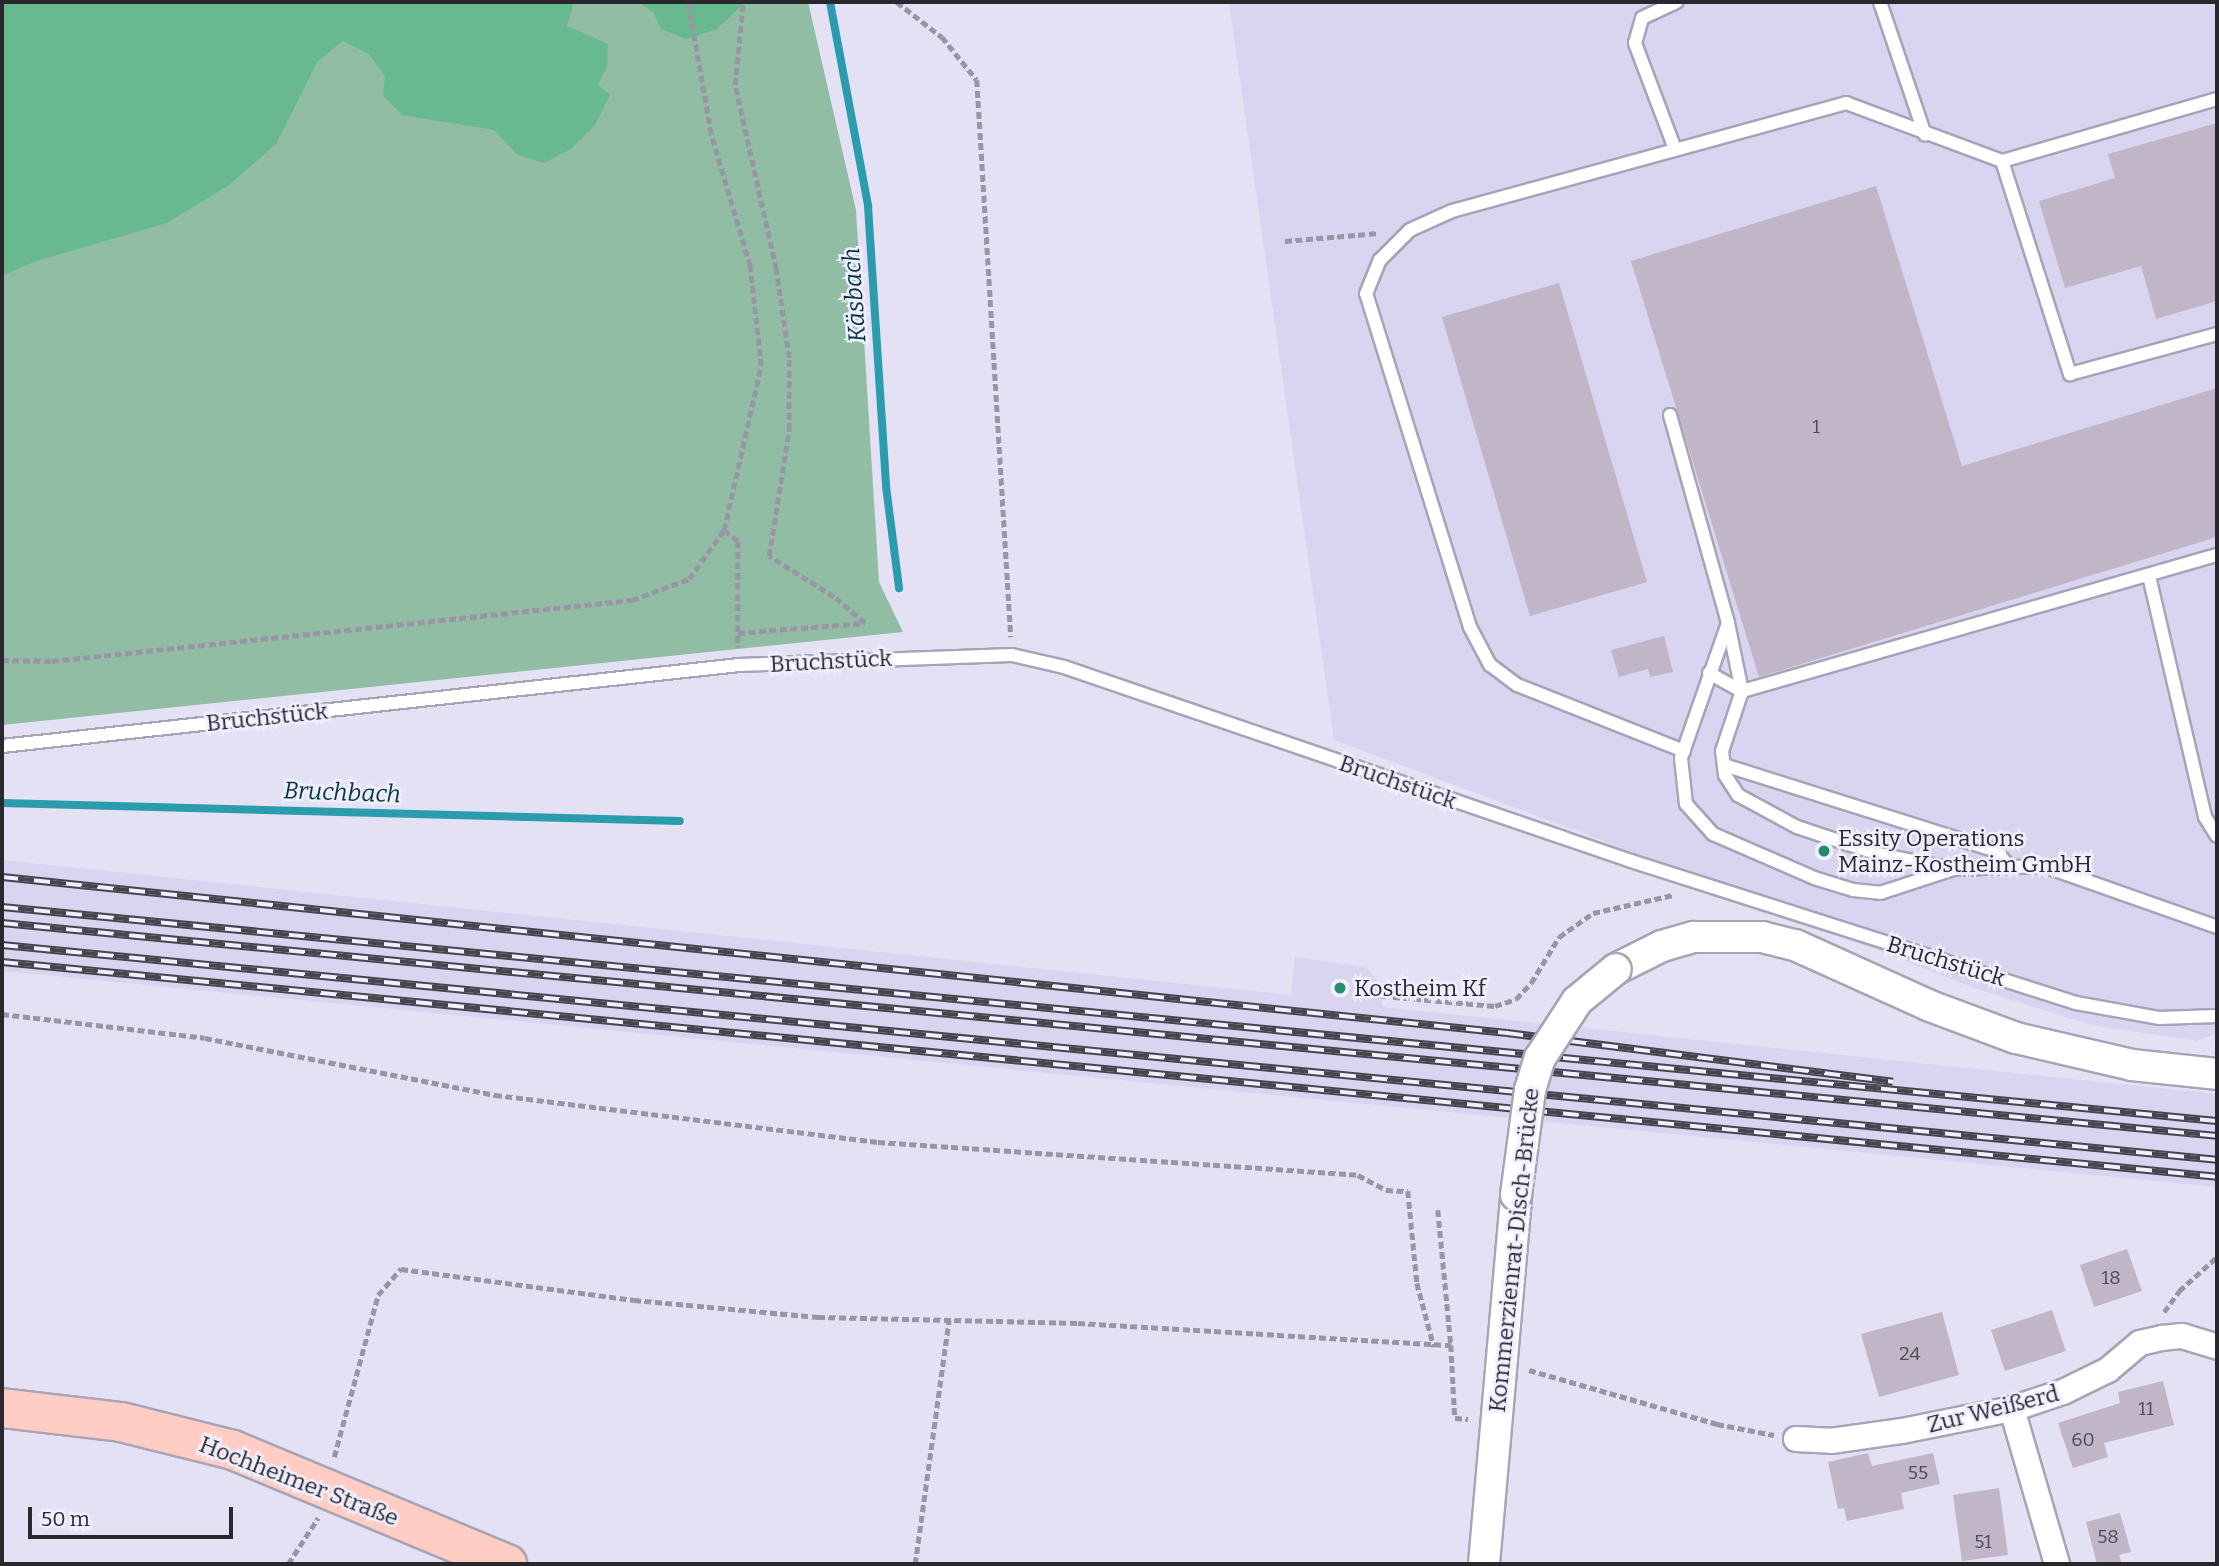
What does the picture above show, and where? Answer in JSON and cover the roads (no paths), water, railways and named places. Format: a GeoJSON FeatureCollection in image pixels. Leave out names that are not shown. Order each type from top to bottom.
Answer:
{"type":"FeatureCollection","features":[{"type":"Feature","properties":{"kind":"main road","name":"Hochheimer Straße"},"geometry":{"type":"LineString","coordinates":[[2,1408],[121,1422],[233,1450],[331,1488],[507,1564]]}},
{"type":"Feature","properties":{"kind":"street","name":"Kommerzienrat-Disch-Brücke"},"geometry":{"type":"LineString","coordinates":[[1484,1564],[1516,1195],[1530,1090],[1540,1058],[1577,1001],[1616,969],[1662,946],[1695,937],[1762,937],[1795,945],[1930,1006],[2017,1038],[2132,1065],[2217,1074]]}},
{"type":"Feature","properties":{"kind":"street","name":"Zur Weißerd"},"geometry":{"type":"LineString","coordinates":[[1796,1439],[1831,1441],[1902,1431],[2012,1409],[2063,1392],[2108,1370],[2140,1343],[2182,1336],[2217,1347]]}},
{"type":"Feature","properties":{"kind":"street"},"geometry":{"type":"LineString","coordinates":[[2012,1409],[2057,1564]]}},
{"type":"Feature","properties":{"kind":"lane"},"geometry":{"type":"LineString","coordinates":[[1675,149],[1635,43],[1642,18],[1677,2]]}},
{"type":"Feature","properties":{"kind":"lane"},"geometry":{"type":"LineString","coordinates":[[1888,4],[1926,135]]}},
{"type":"Feature","properties":{"kind":"lane"},"geometry":{"type":"LineString","coordinates":[[1684,751],[1517,685],[1490,665],[1475,636],[1366,294],[1380,260],[1410,230],[1452,211],[1846,103],[1926,135],[2002,161],[2217,99]]}},
{"type":"Feature","properties":{"kind":"lane"},"geometry":{"type":"LineString","coordinates":[[2002,161],[2070,374],[2217,334]]}},
{"type":"Feature","properties":{"kind":"lane"},"geometry":{"type":"LineString","coordinates":[[1670,415],[1728,623],[1742,691],[1722,751],[1724,765],[1738,795],[1797,827],[1878,854],[1954,869],[2044,866],[2217,927]]}},
{"type":"Feature","properties":{"kind":"lane"},"geometry":{"type":"LineString","coordinates":[[1709,673],[1742,691],[2217,555]]}},
{"type":"Feature","properties":{"kind":"lane"},"geometry":{"type":"LineString","coordinates":[[2148,576],[2205,817],[2217,836]]}},
{"type":"Feature","properties":{"kind":"lane"},"geometry":{"type":"LineString","coordinates":[[1728,623],[1684,751],[1686,804],[1713,834],[1830,884],[1880,893],[1954,869]]}},
{"type":"Feature","properties":{"kind":"lane","name":"Bruchstück"},"geometry":{"type":"LineString","coordinates":[[2,746],[738,665],[1012,655],[1064,667],[1631,862],[1700,881],[2076,1003],[2160,1018],[2217,1016]]}},
{"type":"Feature","properties":{"kind":"lane"},"geometry":{"type":"LineString","coordinates":[[1724,765],[1997,852],[2008,866]]}},
{"type":"Feature","properties":{"kind":"waterway","name":"Käsbach"},"geometry":{"type":"LineString","coordinates":[[830,2],[868,206],[886,486],[899,588]]}},
{"type":"Feature","properties":{"kind":"waterway","name":"Bruchbach"},"geometry":{"type":"LineString","coordinates":[[2,803],[680,821]]}},
{"type":"Feature","properties":{"kind":"railway"},"geometry":{"type":"LineString","coordinates":[[2,877],[1507,1033],[1893,1082]]}},
{"type":"Feature","properties":{"kind":"railway"},"geometry":{"type":"LineString","coordinates":[[2,907],[2217,1121]]}},
{"type":"Feature","properties":{"kind":"railway"},"geometry":{"type":"LineString","coordinates":[[2,923],[2217,1136]]}},
{"type":"Feature","properties":{"kind":"railway"},"geometry":{"type":"LineString","coordinates":[[2,945],[2217,1160]]}},
{"type":"Feature","properties":{"kind":"railway"},"geometry":{"type":"LineString","coordinates":[[2,962],[2217,1177]]}},
{"type":"Feature","properties":{"kind":"place","name":"Essity Operations Mainz-Kostheim GmbH"},"geometry":{"type":"Point","coordinates":[1824,851]}},
{"type":"Feature","properties":{"kind":"place","name":"Kostheim Kf"},"geometry":{"type":"Point","coordinates":[1340,988]}}]}
